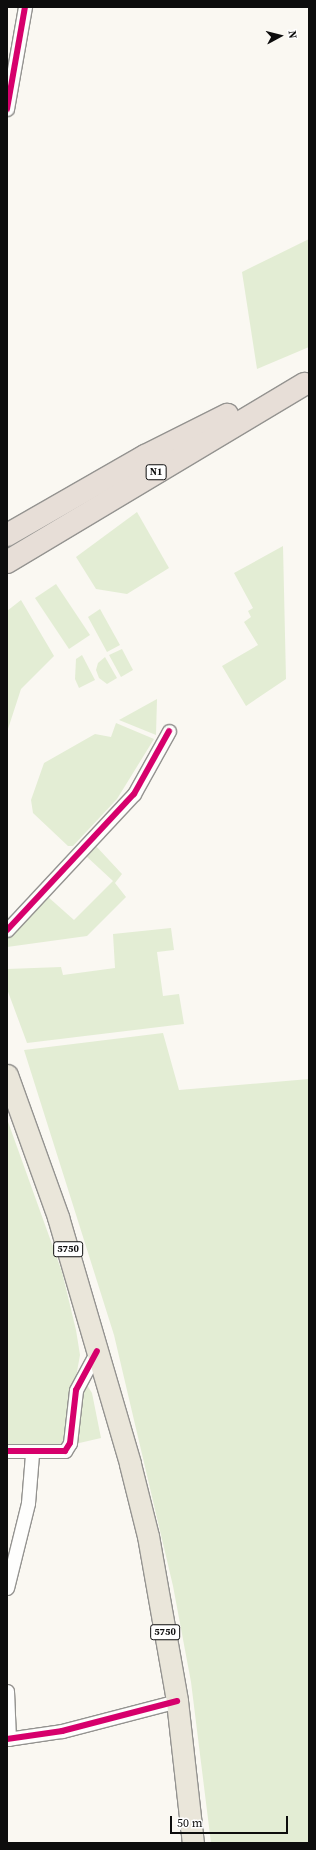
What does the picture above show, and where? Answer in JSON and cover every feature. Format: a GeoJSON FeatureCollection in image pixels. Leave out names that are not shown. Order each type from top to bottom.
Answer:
{"type":"FeatureCollection","features":[{"type":"Feature","properties":{"kind":"highway","name":"N1"},"geometry":{"type":"LineString","coordinates":[[7,535],[171,443],[224,416],[307,383]]}},
{"type":"Feature","properties":{"kind":"highway","name":"N1"},"geometry":{"type":"LineString","coordinates":[[7,562],[307,383]]}},
{"type":"Feature","properties":{"kind":"main road","name":"5750"},"geometry":{"type":"LineString","coordinates":[[7,1075],[58,1217],[96,1351],[110,1390],[148,1536],[177,1701],[193,1843]]}},
{"type":"Feature","properties":{"kind":"street"},"geometry":{"type":"LineString","coordinates":[[7,109],[25,7]]}},
{"type":"Feature","properties":{"kind":"street"},"geometry":{"type":"LineString","coordinates":[[7,930],[134,794],[169,731]]}},
{"type":"Feature","properties":{"kind":"street"},"geometry":{"type":"LineString","coordinates":[[7,1451],[32,1454],[62,1453],[68,1447],[76,1390],[96,1351]]}},
{"type":"Feature","properties":{"kind":"street"},"geometry":{"type":"LineString","coordinates":[[7,1588],[28,1503],[32,1454]]}},
{"type":"Feature","properties":{"kind":"street"},"geometry":{"type":"LineString","coordinates":[[7,1691],[8,1739],[62,1731],[177,1701]]}},
{"type":"Feature","properties":{"kind":"green space"},"geometry":{"type":"Polygon","coordinates":[[[309,239],[309,347],[257,369],[242,272],[309,239]]]}},
{"type":"Feature","properties":{"kind":"green space"},"geometry":{"type":"Polygon","coordinates":[[[137,512],[169,568],[127,594],[96,589],[76,557],[137,512]]]}},
{"type":"Feature","properties":{"kind":"green space"},"geometry":{"type":"Polygon","coordinates":[[[283,546],[286,679],[246,706],[222,666],[258,645],[244,622],[251,617],[248,611],[253,608],[234,573],[283,546]]]}},
{"type":"Feature","properties":{"kind":"green space"},"geometry":{"type":"Polygon","coordinates":[[[56,584],[90,635],[69,649],[35,598],[56,584]]]}},
{"type":"Feature","properties":{"kind":"green space"},"geometry":{"type":"Polygon","coordinates":[[[21,600],[54,656],[21,689],[7,732],[7,611],[21,600]]]}},
{"type":"Feature","properties":{"kind":"green space"},"geometry":{"type":"Polygon","coordinates":[[[100,609],[120,645],[107,652],[88,617],[100,609]]]}},
{"type":"Feature","properties":{"kind":"green space"},"geometry":{"type":"Polygon","coordinates":[[[122,649],[133,670],[121,677],[109,655],[122,649]]]}},
{"type":"Feature","properties":{"kind":"green space"},"geometry":{"type":"Polygon","coordinates":[[[82,655],[95,680],[79,688],[75,679],[76,659],[82,655]]]}},
{"type":"Feature","properties":{"kind":"green space"},"geometry":{"type":"Polygon","coordinates":[[[105,657],[117,678],[107,684],[99,678],[96,670],[98,663],[105,657]]]}},
{"type":"Feature","properties":{"kind":"green space"},"geometry":{"type":"Polygon","coordinates":[[[157,699],[156,735],[119,720],[157,699]]]}},
{"type":"Feature","properties":{"kind":"green space"},"geometry":{"type":"Polygon","coordinates":[[[116,723],[154,739],[117,799],[73,846],[68,846],[33,813],[31,800],[44,763],[95,734],[111,737],[116,723]]]}},
{"type":"Feature","properties":{"kind":"green space"},"geometry":{"type":"Polygon","coordinates":[[[95,845],[122,874],[115,883],[126,897],[87,936],[7,947],[7,939],[47,896],[74,920],[113,881],[86,856],[95,845]]]}},
{"type":"Feature","properties":{"kind":"green space"},"geometry":{"type":"Polygon","coordinates":[[[171,928],[174,950],[157,952],[163,996],[179,994],[184,1024],[27,1043],[7,989],[7,969],[61,967],[63,975],[115,968],[113,934],[171,928]]]}},
{"type":"Feature","properties":{"kind":"green space"},"geometry":{"type":"Polygon","coordinates":[[[163,1033],[179,1090],[309,1079],[309,1843],[211,1843],[191,1682],[173,1586],[114,1335],[24,1050],[163,1033]]]}},
{"type":"Feature","properties":{"kind":"green space"},"geometry":{"type":"Polygon","coordinates":[[[7,1119],[62,1272],[76,1330],[80,1355],[64,1444],[7,1449],[7,1119]]]}},
{"type":"Feature","properties":{"kind":"green space"},"geometry":{"type":"Polygon","coordinates":[[[84,1380],[92,1393],[101,1438],[75,1444],[84,1380]]]}},
{"type":"Feature","properties":{"kind":"cycle path"},"geometry":{"type":"LineString","coordinates":[[7,109],[25,7]]}},
{"type":"Feature","properties":{"kind":"cycle path"},"geometry":{"type":"LineString","coordinates":[[7,930],[134,794],[169,731]]}},
{"type":"Feature","properties":{"kind":"cycle path"},"geometry":{"type":"LineString","coordinates":[[7,1451],[65,1451],[70,1443],[76,1390],[97,1351]]}},
{"type":"Feature","properties":{"kind":"cycle path"},"geometry":{"type":"LineString","coordinates":[[7,1739],[62,1731],[177,1701]]}}]}
